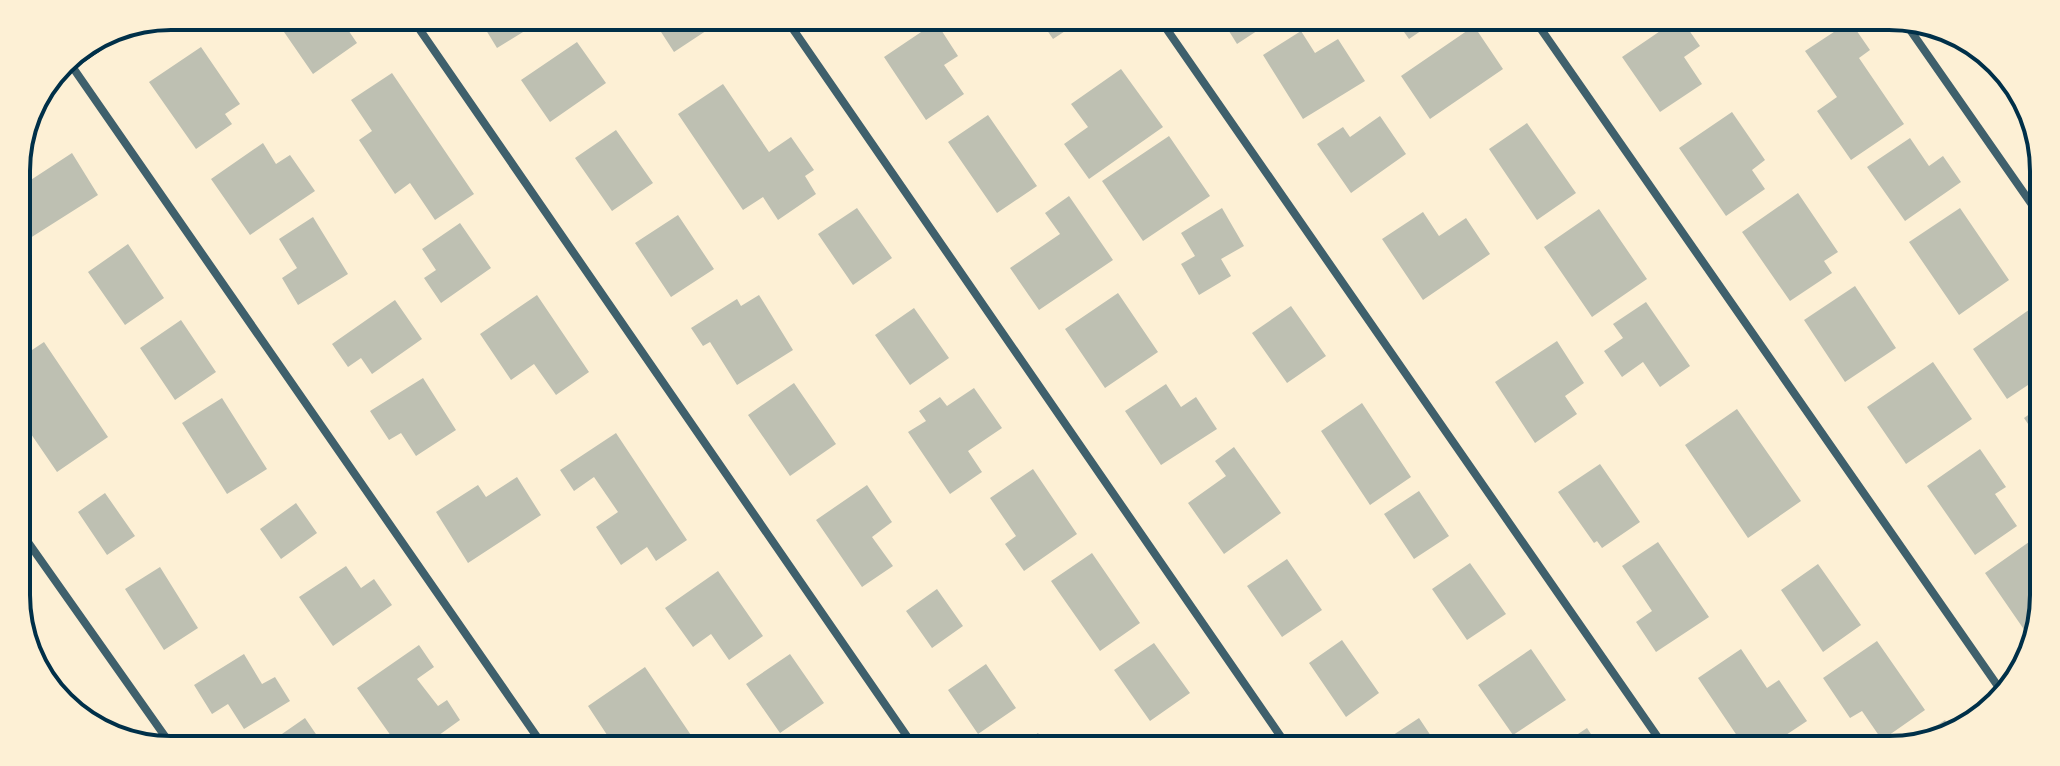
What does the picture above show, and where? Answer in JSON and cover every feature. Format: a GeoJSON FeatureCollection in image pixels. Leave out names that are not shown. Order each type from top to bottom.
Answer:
{"type":"FeatureCollection","features":[{"type":"Feature","properties":{"kind":"street"},"geometry":{"type":"LineString","coordinates":[[420,30],[907,736]]}},
{"type":"Feature","properties":{"kind":"street"},"geometry":{"type":"LineString","coordinates":[[794,30],[1280,736]]}},
{"type":"Feature","properties":{"kind":"street"},"geometry":{"type":"LineString","coordinates":[[1167,30],[1657,736]]}},
{"type":"Feature","properties":{"kind":"street"},"geometry":{"type":"LineString","coordinates":[[1542,30],[1997,685]]}},
{"type":"Feature","properties":{"kind":"street"},"geometry":{"type":"LineString","coordinates":[[1912,32],[2030,202]]}},
{"type":"Feature","properties":{"kind":"street"},"geometry":{"type":"LineString","coordinates":[[70,73],[536,736]]}},
{"type":"Feature","properties":{"kind":"street"},"geometry":{"type":"LineString","coordinates":[[30,545],[165,736]]}},
{"type":"Feature","properties":{"kind":"building"},"geometry":{"type":"Polygon","coordinates":[[[283,30],[348,30],[357,43],[313,74],[283,30]]]}},
{"type":"Feature","properties":{"kind":"building"},"geometry":{"type":"Polygon","coordinates":[[[486,30],[526,30],[497,48],[486,30]]]}},
{"type":"Feature","properties":{"kind":"building"},"geometry":{"type":"Polygon","coordinates":[[[660,30],[707,30],[674,52],[660,30]]]}},
{"type":"Feature","properties":{"kind":"building"},"geometry":{"type":"Polygon","coordinates":[[[924,30],[941,30],[958,56],[944,65],[964,94],[926,120],[884,57],[924,30]]]}},
{"type":"Feature","properties":{"kind":"building"},"geometry":{"type":"Polygon","coordinates":[[[1047,30],[1067,30],[1053,39],[1047,30]]]}},
{"type":"Feature","properties":{"kind":"building"},"geometry":{"type":"Polygon","coordinates":[[[1228,30],[1258,30],[1237,44],[1228,30]]]}},
{"type":"Feature","properties":{"kind":"building"},"geometry":{"type":"Polygon","coordinates":[[[1403,30],[1422,30],[1409,39],[1403,30]]]}},
{"type":"Feature","properties":{"kind":"building"},"geometry":{"type":"Polygon","coordinates":[[[1468,30],[1477,30],[1503,69],[1430,119],[1401,76],[1468,30]]]}},
{"type":"Feature","properties":{"kind":"building"},"geometry":{"type":"Polygon","coordinates":[[[1662,30],[1689,30],[1700,46],[1684,57],[1702,84],[1660,112],[1622,57],[1662,30]]]}},
{"type":"Feature","properties":{"kind":"building"},"geometry":{"type":"Polygon","coordinates":[[[1837,30],[1856,30],[1870,50],[1859,58],[1904,124],[1851,160],[1817,111],[1837,97],[1805,51],[1837,30]]]}},
{"type":"Feature","properties":{"kind":"building"},"geometry":{"type":"Polygon","coordinates":[[[1301,31],[1315,53],[1338,39],[1365,81],[1303,119],[1263,55],[1301,31]]]}},
{"type":"Feature","properties":{"kind":"building"},"geometry":{"type":"Polygon","coordinates":[[[577,42],[606,83],[550,122],[521,80],[577,42]]]}},
{"type":"Feature","properties":{"kind":"building"},"geometry":{"type":"Polygon","coordinates":[[[201,47],[240,104],[225,114],[232,124],[196,149],[149,82],[201,47]]]}},
{"type":"Feature","properties":{"kind":"building"},"geometry":{"type":"Polygon","coordinates":[[[1121,69],[1163,127],[1089,179],[1064,144],[1088,127],[1071,104],[1121,69]]]}},
{"type":"Feature","properties":{"kind":"building"},"geometry":{"type":"Polygon","coordinates":[[[392,73],[474,194],[435,220],[410,183],[395,194],[359,140],[372,131],[351,100],[392,73]]]}},
{"type":"Feature","properties":{"kind":"building"},"geometry":{"type":"Polygon","coordinates":[[[723,84],[769,152],[791,137],[814,170],[805,176],[816,194],[778,220],[763,197],[743,210],[678,114],[723,84]]]}},
{"type":"Feature","properties":{"kind":"building"},"geometry":{"type":"Polygon","coordinates":[[[1732,112],[1765,160],[1752,170],[1765,189],[1726,216],[1679,148],[1732,112]]]}},
{"type":"Feature","properties":{"kind":"building"},"geometry":{"type":"Polygon","coordinates":[[[988,115],[1037,186],[997,213],[948,142],[988,115]]]}},
{"type":"Feature","properties":{"kind":"building"},"geometry":{"type":"Polygon","coordinates":[[[1380,116],[1406,154],[1351,193],[1317,144],[1343,127],[1350,137],[1380,116]]]}},
{"type":"Feature","properties":{"kind":"building"},"geometry":{"type":"Polygon","coordinates":[[[1527,123],[1576,193],[1537,220],[1489,149],[1527,123]]]}},
{"type":"Feature","properties":{"kind":"building"},"geometry":{"type":"Polygon","coordinates":[[[616,130],[653,183],[612,211],[575,158],[616,130]]]}},
{"type":"Feature","properties":{"kind":"building"},"geometry":{"type":"Polygon","coordinates":[[[1169,136],[1210,196],[1143,241],[1102,181],[1169,136]]]}},
{"type":"Feature","properties":{"kind":"building"},"geometry":{"type":"Polygon","coordinates":[[[1910,138],[1929,166],[1943,156],[1961,182],[1905,221],[1867,167],[1910,138]]]}},
{"type":"Feature","properties":{"kind":"building"},"geometry":{"type":"Polygon","coordinates":[[[263,143],[276,164],[290,155],[315,191],[250,235],[211,179],[263,143]]]}},
{"type":"Feature","properties":{"kind":"building"},"geometry":{"type":"Polygon","coordinates":[[[72,153],[98,195],[30,238],[30,180],[72,153]]]}},
{"type":"Feature","properties":{"kind":"building"},"geometry":{"type":"Polygon","coordinates":[[[1798,193],[1838,252],[1824,261],[1832,273],[1790,301],[1742,232],[1798,193]]]}},
{"type":"Feature","properties":{"kind":"building"},"geometry":{"type":"Polygon","coordinates":[[[1069,196],[1113,260],[1039,310],[1010,268],[1060,234],[1045,213],[1069,196]]]}},
{"type":"Feature","properties":{"kind":"building"},"geometry":{"type":"Polygon","coordinates":[[[857,208],[892,258],[853,285],[818,234],[857,208]]]}},
{"type":"Feature","properties":{"kind":"building"},"geometry":{"type":"Polygon","coordinates":[[[1222,208],[1244,246],[1221,259],[1231,276],[1199,295],[1181,264],[1195,256],[1181,233],[1222,208]]]}},
{"type":"Feature","properties":{"kind":"building"},"geometry":{"type":"Polygon","coordinates":[[[1960,208],[2009,280],[1959,315],[1909,242],[1960,208]]]}},
{"type":"Feature","properties":{"kind":"building"},"geometry":{"type":"Polygon","coordinates":[[[1599,209],[1647,279],[1592,317],[1544,247],[1599,209]]]}},
{"type":"Feature","properties":{"kind":"building"},"geometry":{"type":"Polygon","coordinates":[[[1423,212],[1439,236],[1466,218],[1490,254],[1423,300],[1382,239],[1423,212]]]}},
{"type":"Feature","properties":{"kind":"building"},"geometry":{"type":"Polygon","coordinates":[[[678,215],[714,269],[671,297],[635,243],[678,215]]]}},
{"type":"Feature","properties":{"kind":"building"},"geometry":{"type":"Polygon","coordinates":[[[313,217],[348,274],[298,305],[282,278],[297,268],[279,239],[313,217]]]}},
{"type":"Feature","properties":{"kind":"building"},"geometry":{"type":"Polygon","coordinates":[[[460,223],[491,268],[441,303],[424,278],[436,270],[422,249],[460,223]]]}},
{"type":"Feature","properties":{"kind":"building"},"geometry":{"type":"Polygon","coordinates":[[[128,244],[164,298],[125,325],[88,272],[128,244]]]}},
{"type":"Feature","properties":{"kind":"building"},"geometry":{"type":"Polygon","coordinates":[[[1855,286],[1896,348],[1845,382],[1804,320],[1855,286]]]}},
{"type":"Feature","properties":{"kind":"building"},"geometry":{"type":"Polygon","coordinates":[[[1118,293],[1158,352],[1105,388],[1065,329],[1118,293]]]}},
{"type":"Feature","properties":{"kind":"building"},"geometry":{"type":"Polygon","coordinates":[[[537,295],[589,372],[556,395],[534,364],[511,380],[480,334],[537,295]]]}},
{"type":"Feature","properties":{"kind":"building"},"geometry":{"type":"Polygon","coordinates":[[[759,295],[793,350],[737,385],[710,342],[703,346],[691,328],[737,299],[741,306],[759,295]]]}},
{"type":"Feature","properties":{"kind":"building"},"geometry":{"type":"Polygon","coordinates":[[[395,300],[422,339],[372,374],[361,358],[348,367],[332,344],[395,300]]]}},
{"type":"Feature","properties":{"kind":"building"},"geometry":{"type":"Polygon","coordinates":[[[1646,302],[1690,366],[1660,387],[1643,362],[1622,377],[1604,351],[1623,338],[1613,324],[1646,302]]]}},
{"type":"Feature","properties":{"kind":"building"},"geometry":{"type":"Polygon","coordinates":[[[1291,306],[1326,356],[1287,383],[1252,333],[1291,306]]]}},
{"type":"Feature","properties":{"kind":"building"},"geometry":{"type":"Polygon","coordinates":[[[914,308],[949,358],[910,385],[875,335],[914,308]]]}},
{"type":"Feature","properties":{"kind":"building"},"geometry":{"type":"Polygon","coordinates":[[[2030,309],[2030,384],[2007,399],[1973,349],[2030,309]]]}},
{"type":"Feature","properties":{"kind":"building"},"geometry":{"type":"Polygon","coordinates":[[[181,320],[216,372],[175,400],[140,348],[181,320]]]}},
{"type":"Feature","properties":{"kind":"building"},"geometry":{"type":"Polygon","coordinates":[[[1557,341],[1584,383],[1565,396],[1577,414],[1535,443],[1495,382],[1557,341]]]}},
{"type":"Feature","properties":{"kind":"building"},"geometry":{"type":"Polygon","coordinates":[[[44,342],[108,437],[57,472],[30,433],[30,351],[44,342]]]}},
{"type":"Feature","properties":{"kind":"building"},"geometry":{"type":"Polygon","coordinates":[[[1933,362],[1972,419],[1906,464],[1867,407],[1933,362]]]}},
{"type":"Feature","properties":{"kind":"building"},"geometry":{"type":"Polygon","coordinates":[[[423,378],[456,430],[416,456],[401,433],[389,440],[370,411],[423,378]]]}},
{"type":"Feature","properties":{"kind":"building"},"geometry":{"type":"Polygon","coordinates":[[[794,383],[836,444],[790,476],[748,415],[794,383]]]}},
{"type":"Feature","properties":{"kind":"building"},"geometry":{"type":"Polygon","coordinates":[[[1166,384],[1181,407],[1196,397],[1217,429],[1161,465],[1125,411],[1166,384]]]}},
{"type":"Feature","properties":{"kind":"building"},"geometry":{"type":"Polygon","coordinates":[[[974,388],[1002,428],[968,451],[982,472],[950,494],[908,432],[926,421],[919,411],[940,397],[947,406],[974,388]]]}},
{"type":"Feature","properties":{"kind":"building"},"geometry":{"type":"Polygon","coordinates":[[[222,398],[267,469],[227,494],[182,423],[222,398]]]}},
{"type":"Feature","properties":{"kind":"building"},"geometry":{"type":"Polygon","coordinates":[[[1362,403],[1411,477],[1370,505],[1321,431],[1362,403]]]}},
{"type":"Feature","properties":{"kind":"building"},"geometry":{"type":"Polygon","coordinates":[[[1737,409],[1801,501],[1748,538],[1685,445],[1737,409]]]}},
{"type":"Feature","properties":{"kind":"building"},"geometry":{"type":"Polygon","coordinates":[[[616,433],[687,540],[656,561],[647,547],[621,565],[596,527],[618,512],[594,477],[574,491],[560,470],[616,433]]]}},
{"type":"Feature","properties":{"kind":"building"},"geometry":{"type":"Polygon","coordinates":[[[1234,447],[1281,513],[1224,554],[1188,503],[1226,476],[1215,461],[1234,447]]]}},
{"type":"Feature","properties":{"kind":"building"},"geometry":{"type":"Polygon","coordinates":[[[1980,449],[2006,487],[1995,494],[2017,526],[1975,555],[1927,486],[1980,449]]]}},
{"type":"Feature","properties":{"kind":"building"},"geometry":{"type":"Polygon","coordinates":[[[1600,464],[1640,522],[1602,548],[1597,541],[1594,543],[1558,492],[1600,464]]]}},
{"type":"Feature","properties":{"kind":"building"},"geometry":{"type":"Polygon","coordinates":[[[1033,469],[1077,534],[1024,571],[1005,544],[1016,536],[990,498],[1033,469]]]}},
{"type":"Feature","properties":{"kind":"building"},"geometry":{"type":"Polygon","coordinates":[[[517,477],[541,515],[468,563],[436,512],[478,485],[486,497],[517,477]]]}},
{"type":"Feature","properties":{"kind":"building"},"geometry":{"type":"Polygon","coordinates":[[[867,485],[892,522],[872,537],[893,566],[862,587],[816,520],[867,485]]]}},
{"type":"Feature","properties":{"kind":"building"},"geometry":{"type":"Polygon","coordinates":[[[1419,491],[1449,536],[1414,559],[1384,514],[1419,491]]]}},
{"type":"Feature","properties":{"kind":"building"},"geometry":{"type":"Polygon","coordinates":[[[105,493],[135,536],[107,555],[78,512],[105,493]]]}},
{"type":"Feature","properties":{"kind":"building"},"geometry":{"type":"Polygon","coordinates":[[[296,503],[317,533],[281,559],[260,529],[296,503]]]}},
{"type":"Feature","properties":{"kind":"building"},"geometry":{"type":"Polygon","coordinates":[[[1658,542],[1709,617],[1656,652],[1636,622],[1652,611],[1622,566],[1658,542]]]}},
{"type":"Feature","properties":{"kind":"building"},"geometry":{"type":"Polygon","coordinates":[[[2029,542],[2030,604],[2025,631],[1985,573],[2029,542]]]}},
{"type":"Feature","properties":{"kind":"building"},"geometry":{"type":"Polygon","coordinates":[[[1092,553],[1140,623],[1100,651],[1051,581],[1092,553]]]}},
{"type":"Feature","properties":{"kind":"building"},"geometry":{"type":"Polygon","coordinates":[[[1287,559],[1322,610],[1282,637],[1247,586],[1287,559]]]}},
{"type":"Feature","properties":{"kind":"building"},"geometry":{"type":"Polygon","coordinates":[[[1470,563],[1506,614],[1467,640],[1432,589],[1470,563]]]}},
{"type":"Feature","properties":{"kind":"building"},"geometry":{"type":"Polygon","coordinates":[[[1818,564],[1861,625],[1823,652],[1781,590],[1818,564]]]}},
{"type":"Feature","properties":{"kind":"building"},"geometry":{"type":"Polygon","coordinates":[[[346,566],[361,588],[374,579],[392,605],[333,646],[299,597],[346,566]]]}},
{"type":"Feature","properties":{"kind":"building"},"geometry":{"type":"Polygon","coordinates":[[[160,567],[198,628],[164,650],[125,589],[160,567]]]}},
{"type":"Feature","properties":{"kind":"building"},"geometry":{"type":"Polygon","coordinates":[[[718,571],[763,636],[729,660],[711,634],[693,647],[665,608],[718,571]]]}},
{"type":"Feature","properties":{"kind":"building"},"geometry":{"type":"Polygon","coordinates":[[[937,589],[963,626],[932,648],[906,611],[937,589]]]}},
{"type":"Feature","properties":{"kind":"building"},"geometry":{"type":"Polygon","coordinates":[[[1342,640],[1379,693],[1346,717],[1309,663],[1342,640]]]}},
{"type":"Feature","properties":{"kind":"building"},"geometry":{"type":"Polygon","coordinates":[[[1877,641],[1925,710],[1888,736],[1879,736],[1862,711],[1850,718],[1823,678],[1877,641]]]}},
{"type":"Feature","properties":{"kind":"building"},"geometry":{"type":"Polygon","coordinates":[[[1154,643],[1190,693],[1150,721],[1114,670],[1154,643]]]}},
{"type":"Feature","properties":{"kind":"building"},"geometry":{"type":"Polygon","coordinates":[[[419,645],[434,667],[417,679],[438,706],[447,700],[460,720],[438,736],[391,736],[357,688],[419,645]]]}},
{"type":"Feature","properties":{"kind":"building"},"geometry":{"type":"Polygon","coordinates":[[[1531,649],[1566,700],[1513,735],[1478,685],[1531,649]]]}},
{"type":"Feature","properties":{"kind":"building"},"geometry":{"type":"Polygon","coordinates":[[[1741,649],[1767,688],[1779,680],[1807,721],[1784,736],[1737,736],[1698,678],[1741,649]]]}},
{"type":"Feature","properties":{"kind":"building"},"geometry":{"type":"Polygon","coordinates":[[[244,654],[262,684],[275,677],[290,701],[244,729],[228,704],[212,714],[194,685],[244,654]]]}},
{"type":"Feature","properties":{"kind":"building"},"geometry":{"type":"Polygon","coordinates":[[[790,654],[824,703],[780,733],[746,684],[790,654]]]}},
{"type":"Feature","properties":{"kind":"building"},"geometry":{"type":"Polygon","coordinates":[[[986,664],[1016,708],[978,734],[948,690],[986,664]]]}},
{"type":"Feature","properties":{"kind":"building"},"geometry":{"type":"Polygon","coordinates":[[[645,667],[692,736],[608,736],[588,706],[645,667]]]}},
{"type":"Feature","properties":{"kind":"building"},"geometry":{"type":"Polygon","coordinates":[[[305,718],[317,736],[279,736],[305,718]]]}},
{"type":"Feature","properties":{"kind":"building"},"geometry":{"type":"Polygon","coordinates":[[[1419,718],[1431,736],[1392,736],[1419,718]]]}},
{"type":"Feature","properties":{"kind":"building"},"geometry":{"type":"Polygon","coordinates":[[[1587,728],[1592,736],[1575,736],[1587,728]]]}}]}
